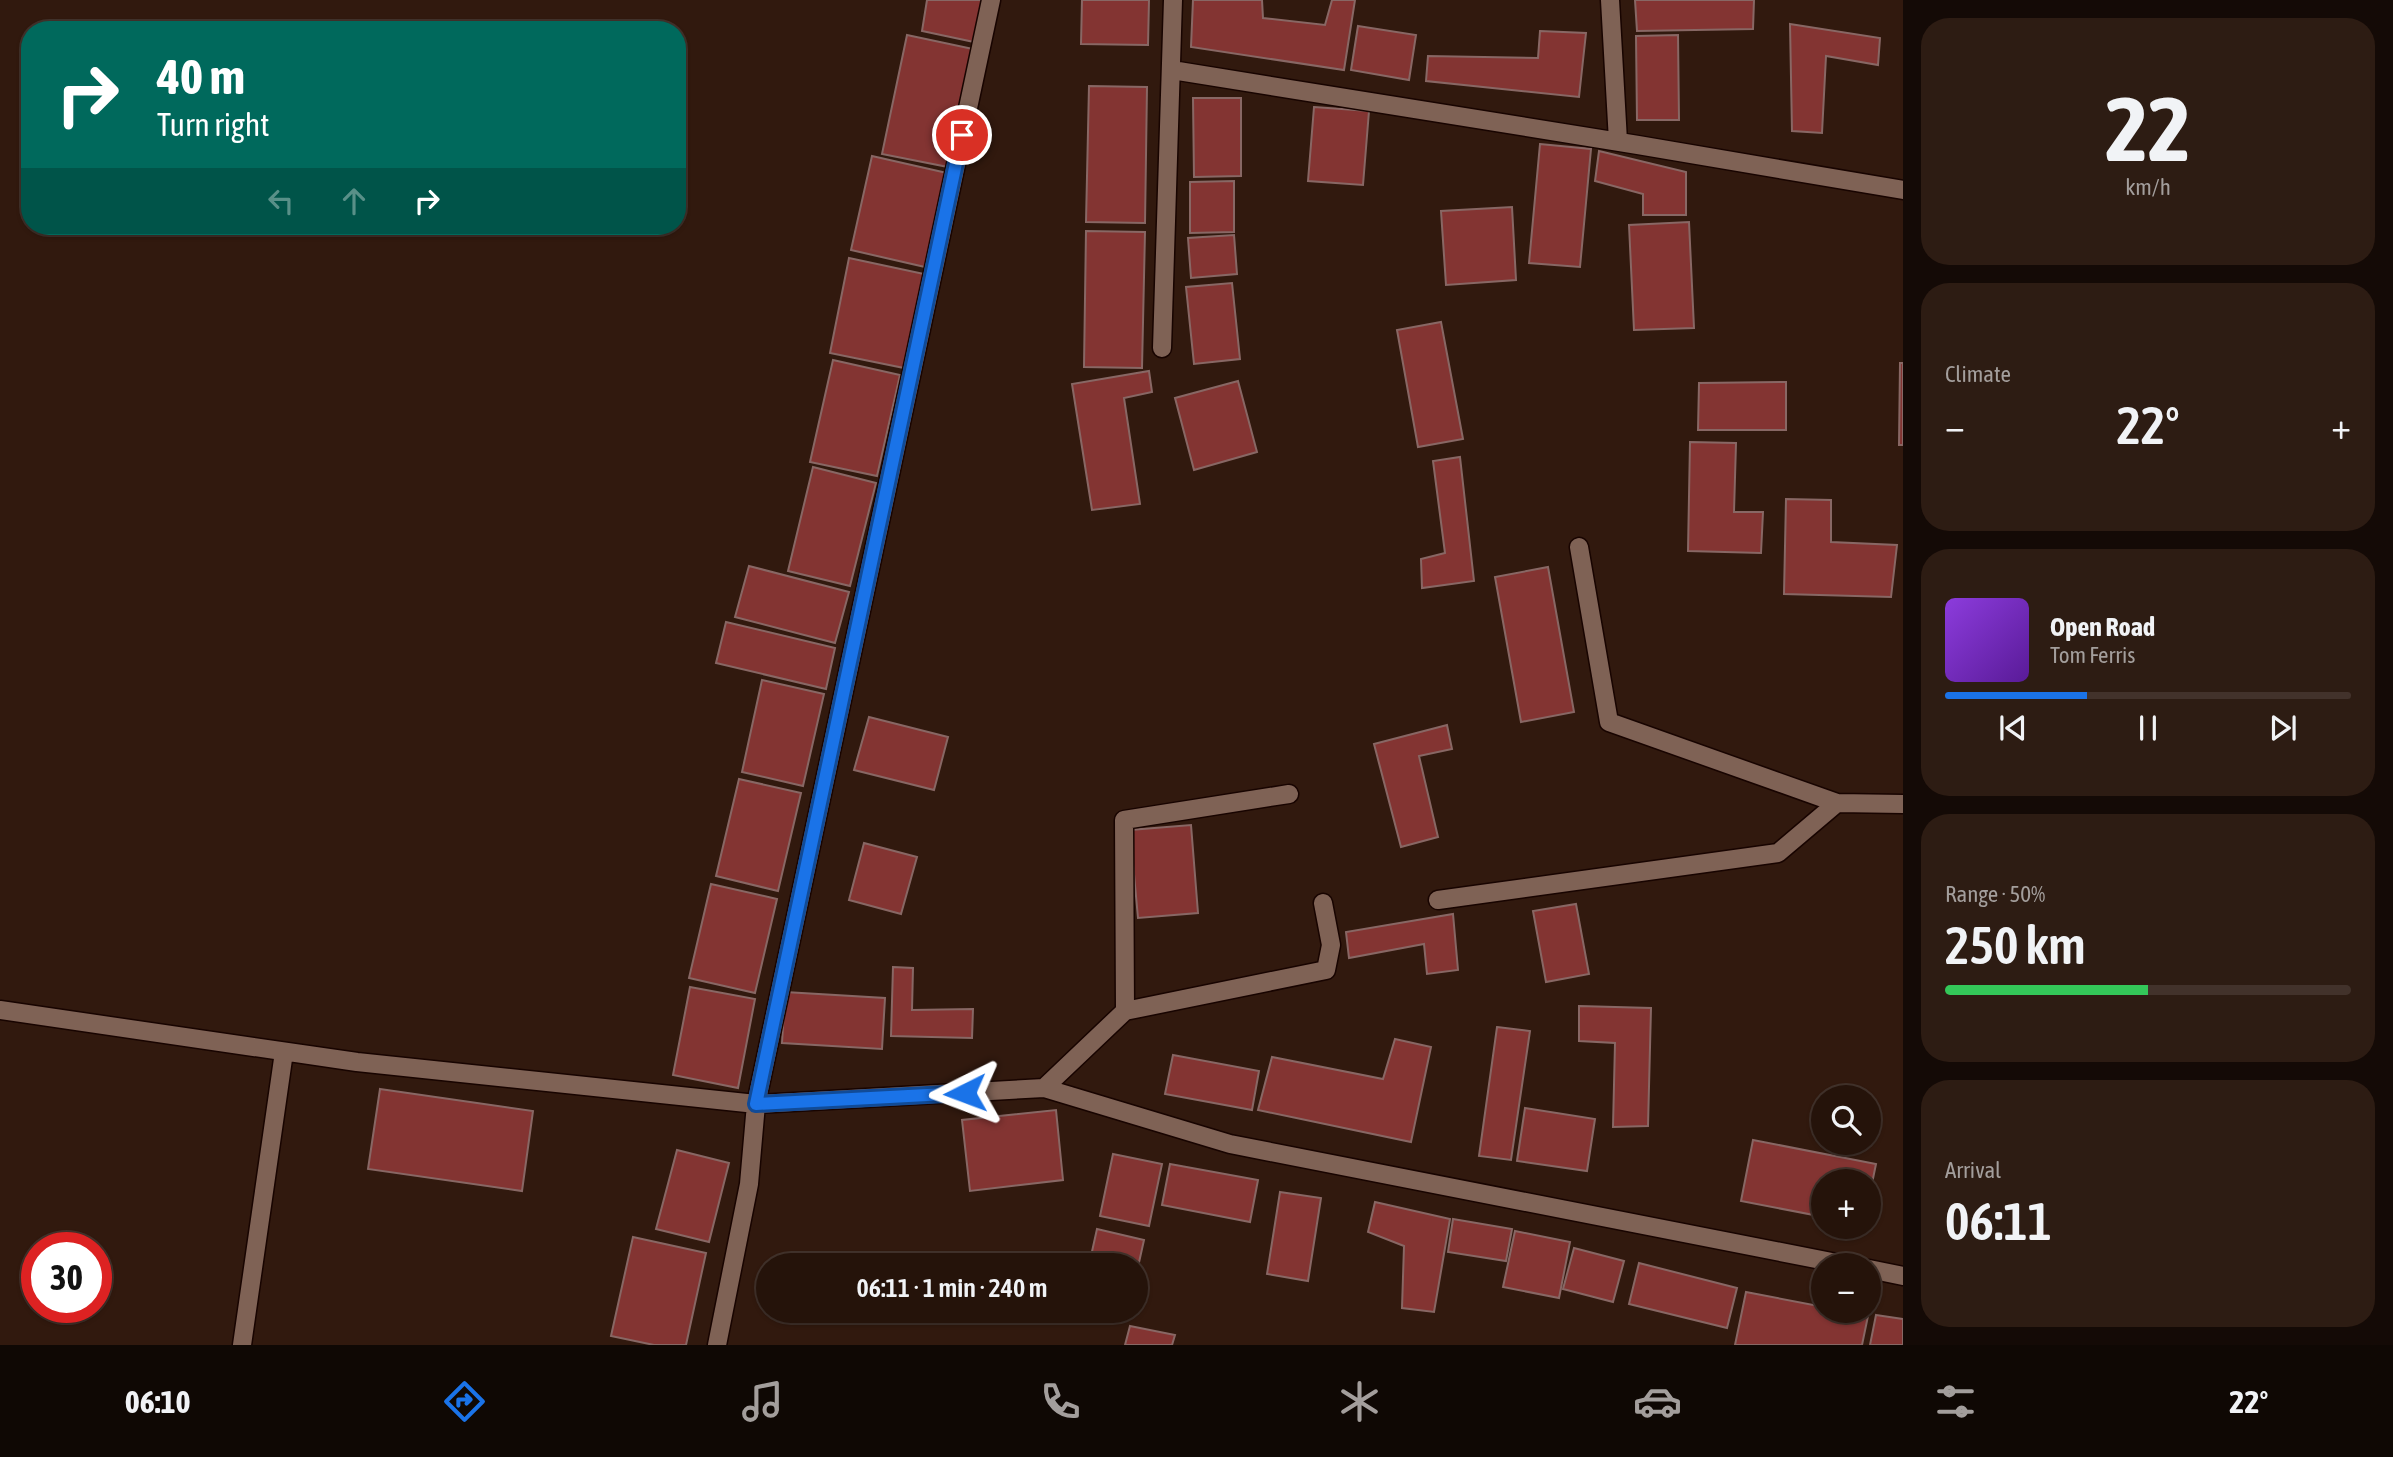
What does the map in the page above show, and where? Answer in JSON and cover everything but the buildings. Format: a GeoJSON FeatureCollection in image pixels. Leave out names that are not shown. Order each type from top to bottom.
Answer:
{"type":"FeatureCollection","features":[{"type":"Feature","properties":{"kind":"street"},"geometry":{"type":"LineString","coordinates":[[717,1345],[749,1184],[756,1104],[991,0]]}},
{"type":"Feature","properties":{"kind":"street"},"geometry":{"type":"LineString","coordinates":[[1162,348],[1173,0]]}},
{"type":"Feature","properties":{"kind":"street"},"geometry":{"type":"LineString","coordinates":[[1611,0],[1618,141]]}},
{"type":"Feature","properties":{"kind":"street"},"geometry":{"type":"LineString","coordinates":[[1172,70],[1618,141],[1903,190]]}},
{"type":"Feature","properties":{"kind":"street"},"geometry":{"type":"LineString","coordinates":[[1579,547],[1609,722],[1837,803],[1903,804]]}},
{"type":"Feature","properties":{"kind":"street"},"geometry":{"type":"LineString","coordinates":[[1125,1012],[1124,820],[1289,794]]}},
{"type":"Feature","properties":{"kind":"street"},"geometry":{"type":"LineString","coordinates":[[1438,900],[1777,853],[1837,803]]}},
{"type":"Feature","properties":{"kind":"street"},"geometry":{"type":"LineString","coordinates":[[1044,1088],[1125,1012],[1326,970],[1331,945],[1323,903]]}},
{"type":"Feature","properties":{"kind":"street"},"geometry":{"type":"LineString","coordinates":[[0,1010],[357,1062],[756,1104],[1044,1088],[1230,1144],[1811,1258]]}},
{"type":"Feature","properties":{"kind":"street"},"geometry":{"type":"LineString","coordinates":[[242,1345],[284,1052]]}},
{"type":"Feature","properties":{"kind":"street"},"geometry":{"type":"LineString","coordinates":[[1881,1271],[1903,1276]]}},
{"type":"Feature","properties":{"kind":"route"},"geometry":{"type":"LineString","coordinates":[[962,135],[756,1104],[965,1093]]}}]}
